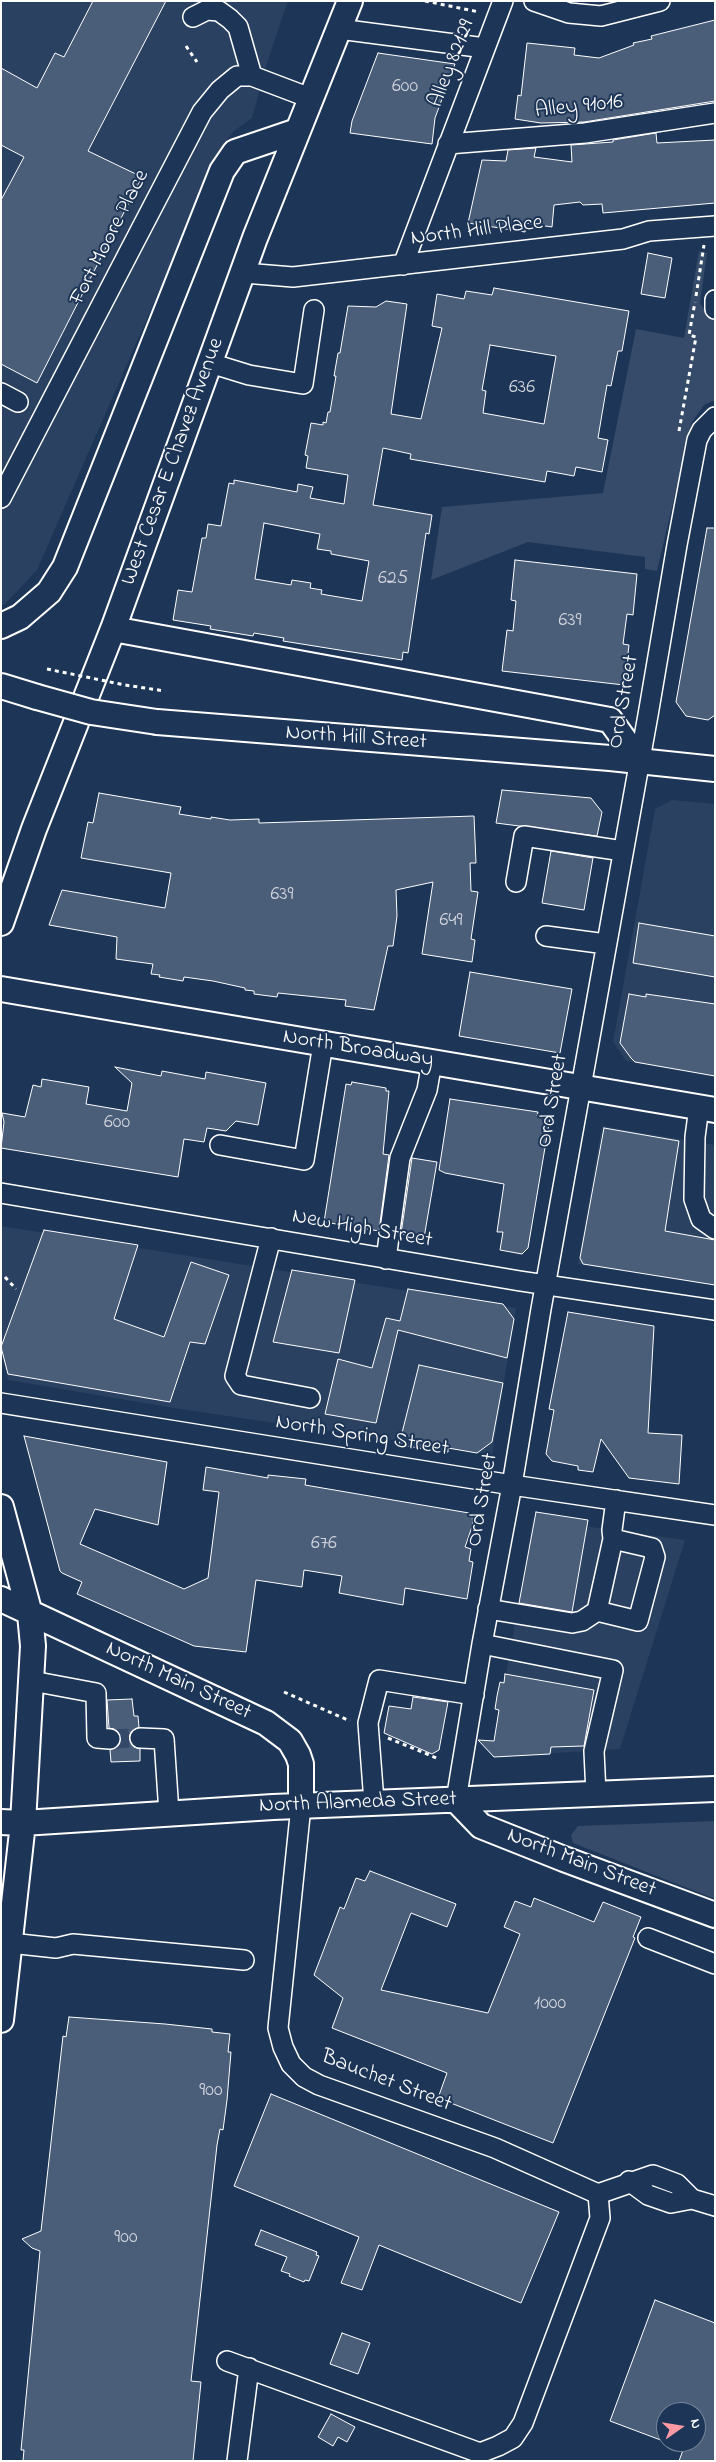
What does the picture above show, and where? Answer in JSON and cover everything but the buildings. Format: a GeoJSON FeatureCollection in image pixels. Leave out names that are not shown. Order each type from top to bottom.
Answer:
{"type":"FeatureCollection","features":[{"type":"Feature","properties":{"kind":"main road","name":"West Cesar E Chavez Avenue"},"geometry":{"type":"LineString","coordinates":[[1,923],[34,829],[113,629],[297,131],[350,1]]}},
{"type":"Feature","properties":{"kind":"main road"},"geometry":{"type":"LineString","coordinates":[[1,626],[20,617],[49,592],[65,566],[222,171],[235,152],[297,131]]}},
{"type":"Feature","properties":{"kind":"main road"},"geometry":{"type":"LineString","coordinates":[[113,629],[610,720],[639,760]]}},
{"type":"Feature","properties":{"kind":"main road","name":"North Hill Street"},"geometry":{"type":"LineString","coordinates":[[1,686],[91,712],[156,722],[639,760],[715,769]]}},
{"type":"Feature","properties":{"kind":"main road","name":"North Broadway"},"geometry":{"type":"LineString","coordinates":[[1,989],[707,1108]]}},
{"type":"Feature","properties":{"kind":"main road"},"geometry":{"type":"LineString","coordinates":[[1,1508],[30,1614],[33,1646],[32,1681],[12,1822],[10,1944],[1,2020]]}},
{"type":"Feature","properties":{"kind":"main road","name":"North Main Street"},"geometry":{"type":"LineString","coordinates":[[1,1599],[266,1723],[290,1741],[298,1755],[301,1764],[301,1806]]}},
{"type":"Feature","properties":{"kind":"main road","name":"North Alameda Street"},"geometry":{"type":"LineString","coordinates":[[12,1822],[374,1802],[715,1789]]}},
{"type":"Feature","properties":{"kind":"main road","name":"North Main Street"},"geometry":{"type":"LineString","coordinates":[[456,1800],[481,1826],[715,1915]]}},
{"type":"Feature","properties":{"kind":"street","name":"Alley 82129"},"geometry":{"type":"LineString","coordinates":[[403,265],[503,1]]}},
{"type":"Feature","properties":{"kind":"street"},"geometry":{"type":"LineString","coordinates":[[534,1],[569,13],[601,16],[660,1]]}},
{"type":"Feature","properties":{"kind":"street"},"geometry":{"type":"LineString","coordinates":[[193,17],[207,10],[218,11],[238,27],[252,76],[310,98]]}},
{"type":"Feature","properties":{"kind":"street"},"geometry":{"type":"LineString","coordinates":[[339,29],[485,48]]}},
{"type":"Feature","properties":{"kind":"street","name":"Fort Moore Place"},"geometry":{"type":"LineString","coordinates":[[1,498],[202,112],[220,90],[237,76],[252,76]]}},
{"type":"Feature","properties":{"kind":"street","name":"Alley 91016"},"geometry":{"type":"LineString","coordinates":[[448,144],[585,133],[715,113]]}},
{"type":"Feature","properties":{"kind":"street","name":"North Hill Place"},"geometry":{"type":"LineString","coordinates":[[244,273],[293,277],[624,239],[649,231],[711,226]]}},
{"type":"Feature","properties":{"kind":"street"},"geometry":{"type":"LineString","coordinates":[[715,300],[715,309]]}},
{"type":"Feature","properties":{"kind":"street"},"geometry":{"type":"LineString","coordinates":[[210,363],[249,375],[303,384],[314,310]]}},
{"type":"Feature","properties":{"kind":"street","name":"Ord Street"},"geometry":{"type":"LineString","coordinates":[[456,1800],[580,1087],[697,440],[702,430],[715,417]]}},
{"type":"Feature","properties":{"kind":"street"},"geometry":{"type":"LineString","coordinates":[[516,882],[524,836],[623,851]]}},
{"type":"Feature","properties":{"kind":"street"},"geometry":{"type":"LineString","coordinates":[[546,936],[606,944]]}},
{"type":"Feature","properties":{"kind":"street"},"geometry":{"type":"LineString","coordinates":[[220,1146],[304,1160],[323,1044]]}},
{"type":"Feature","properties":{"kind":"street"},"geometry":{"type":"LineString","coordinates":[[386,1259],[400,1158],[427,1090],[432,1062]]}},
{"type":"Feature","properties":{"kind":"street"},"geometry":{"type":"LineString","coordinates":[[707,1108],[695,1137],[694,1199],[701,1219],[715,1229]]}},
{"type":"Feature","properties":{"kind":"street","name":"New High Street"},"geometry":{"type":"LineString","coordinates":[[1,1193],[386,1259],[715,1310]]}},
{"type":"Feature","properties":{"kind":"street"},"geometry":{"type":"LineString","coordinates":[[271,1238],[235,1376],[241,1385],[310,1398]]}},
{"type":"Feature","properties":{"kind":"street","name":"North Spring Street"},"geometry":{"type":"LineString","coordinates":[[1,1403],[512,1485],[715,1515]]}},
{"type":"Feature","properties":{"kind":"street"},"geometry":{"type":"LineString","coordinates":[[488,1609],[572,1623],[582,1621],[597,1610],[614,1539],[612,1530],[616,1500]]}},
{"type":"Feature","properties":{"kind":"street"},"geometry":{"type":"LineString","coordinates":[[597,1610],[638,1621],[655,1557],[652,1548],[614,1539]]}},
{"type":"Feature","properties":{"kind":"street"},"geometry":{"type":"LineString","coordinates":[[482,1644],[613,1670],[594,1751],[596,1794]]}},
{"type":"Feature","properties":{"kind":"street"},"geometry":{"type":"LineString","coordinates":[[374,1802],[368,1723],[379,1680],[474,1695]]}},
{"type":"Feature","properties":{"kind":"street"},"geometry":{"type":"LineString","coordinates":[[32,1681],[96,1693],[97,1738],[110,1739]]}},
{"type":"Feature","properties":{"kind":"street"},"geometry":{"type":"LineString","coordinates":[[140,1738],[164,1739],[169,1813]]}},
{"type":"Feature","properties":{"kind":"street","name":"Bauchet Street"},"geometry":{"type":"LineString","coordinates":[[301,1806],[278,2028],[283,2047],[291,2064],[304,2077],[319,2085],[495,2148],[598,2194]]}},
{"type":"Feature","properties":{"kind":"street"},"geometry":{"type":"LineString","coordinates":[[648,1938],[715,1964]]}},
{"type":"Feature","properties":{"kind":"street"},"geometry":{"type":"LineString","coordinates":[[10,1944],[56,1948],[73,1944],[244,1960]]}},
{"type":"Feature","properties":{"kind":"street"},"geometry":{"type":"LineString","coordinates":[[227,2361],[480,2453],[513,2438],[523,2423],[600,2218],[598,2194],[630,2181],[653,2175],[677,2184],[692,2199],[715,2206]]}},
{"type":"Feature","properties":{"kind":"street"},"geometry":{"type":"LineString","coordinates":[[237,2461],[249,2368]]}},
{"type":"Feature","properties":{"kind":"path"},"geometry":{"type":"LineString","coordinates":[[425,1],[480,12]]}},
{"type":"Feature","properties":{"kind":"path"},"geometry":{"type":"LineString","coordinates":[[186,46],[197,62]]}},
{"type":"Feature","properties":{"kind":"path"},"geometry":{"type":"LineString","coordinates":[[696,337],[689,335],[711,226]]}},
{"type":"Feature","properties":{"kind":"path"},"geometry":{"type":"LineString","coordinates":[[47,669],[164,691]]}},
{"type":"Feature","properties":{"kind":"path"},"geometry":{"type":"LineString","coordinates":[[5,1277],[16,1289]]}},
{"type":"Feature","properties":{"kind":"shaded area"},"geometry":{"type":"Polygon","coordinates":[[[1,1],[288,1],[269,57],[252,118],[234,131],[223,145],[37,570],[5,604],[1,605],[1,1]]]}},
{"type":"Feature","properties":{"kind":"shaded area"},"geometry":{"type":"Polygon","coordinates":[[[699,251],[707,253],[700,303],[709,316],[715,317],[715,400],[704,405],[692,422],[657,571],[645,569],[645,557],[528,542],[431,580],[442,507],[603,493],[636,329],[684,338],[699,251]]]}},
{"type":"Feature","properties":{"kind":"shaded area"},"geometry":{"type":"Polygon","coordinates":[[[672,800],[715,804],[715,1077],[626,1061],[613,1042],[655,809],[672,800]]]}},
{"type":"Feature","properties":{"kind":"shaded area"},"geometry":{"type":"Polygon","coordinates":[[[602,1126],[715,1145],[715,1286],[578,1264],[602,1126]]]}},
{"type":"Feature","properties":{"kind":"shaded area"},"geometry":{"type":"Polygon","coordinates":[[[1,1226],[516,1308],[492,1455],[180,1409],[8,1380],[1,1354],[1,1226]]]}},
{"type":"Feature","properties":{"kind":"shaded area"},"geometry":{"type":"Polygon","coordinates":[[[533,1519],[685,1540],[620,1749],[492,1757],[533,1519]]]}},
{"type":"Feature","properties":{"kind":"shaded area"},"geometry":{"type":"Polygon","coordinates":[[[715,1821],[715,1899],[573,1843],[571,1835],[578,1826],[715,1821]]]}},
{"type":"Feature","properties":{"kind":"tunnel"},"geometry":{"type":"LineString","coordinates":[[110,1739],[140,1738]]}}]}
